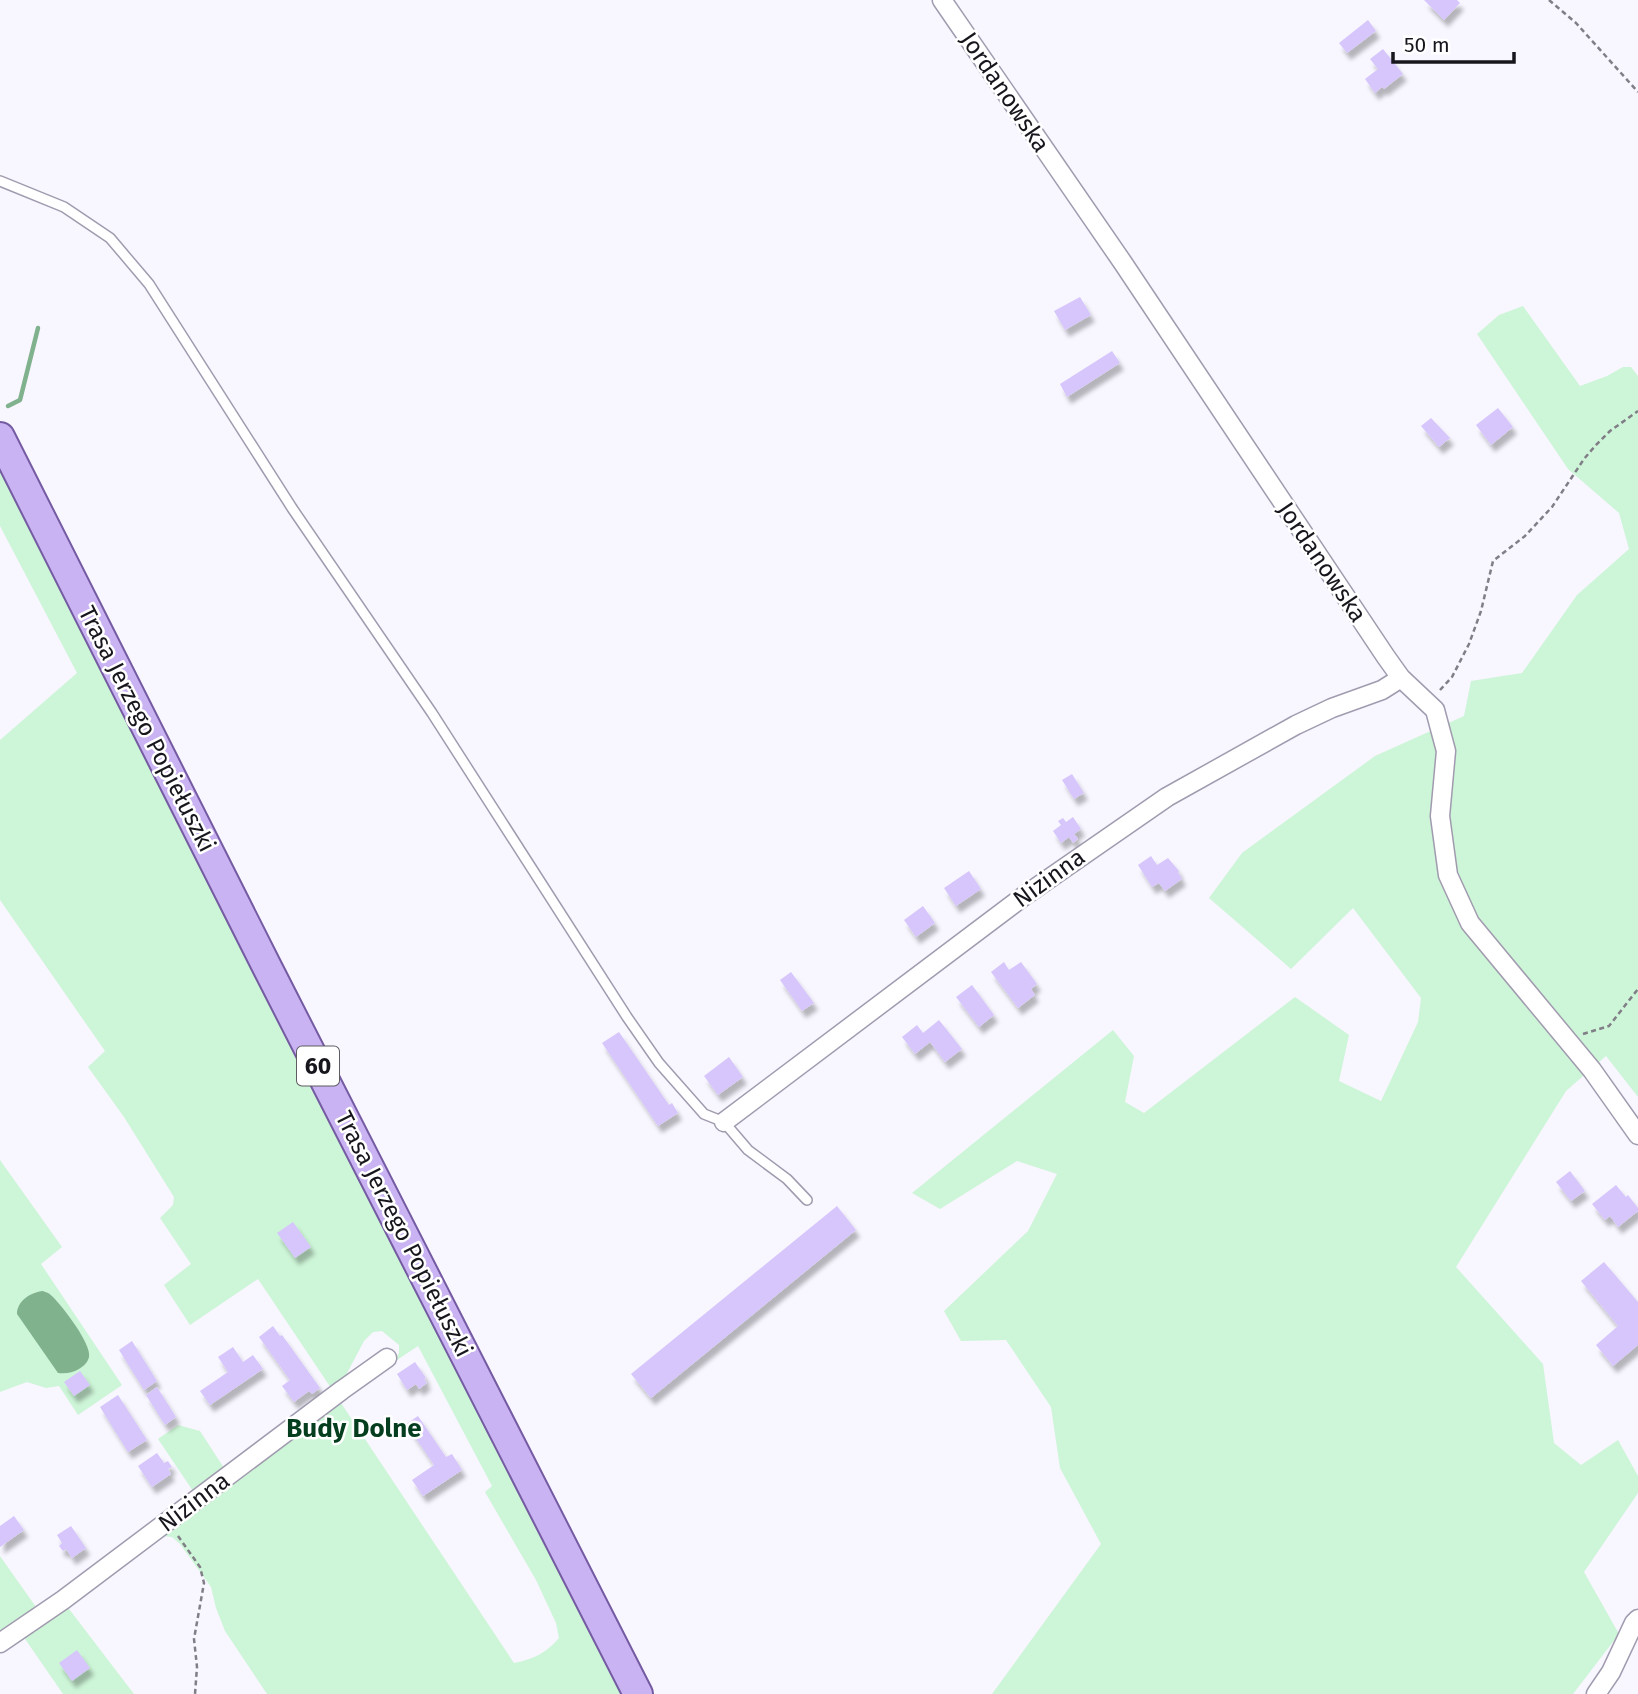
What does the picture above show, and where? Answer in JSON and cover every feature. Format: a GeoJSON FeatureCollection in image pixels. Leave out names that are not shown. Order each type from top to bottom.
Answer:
{"type":"FeatureCollection","features":[{"type":"Feature","properties":{"kind":"main road","name":"Trasa Jerzego Popiełuszki"},"geometry":{"type":"LineString","coordinates":[[0,437],[638,1694]]}},
{"type":"Feature","properties":{"kind":"street","name":"Jordanowska"},"geometry":{"type":"LineString","coordinates":[[942,0],[1123,263],[1370,635],[1401,678],[1434,710],[1446,751],[1440,816],[1448,875],[1470,922],[1592,1070],[1638,1135]]}},
{"type":"Feature","properties":{"kind":"street","name":"Nizinna"},"geometry":{"type":"LineString","coordinates":[[724,1122],[1024,896],[1167,797],[1296,725],[1332,708],[1382,690],[1401,678]]}},
{"type":"Feature","properties":{"kind":"street","name":"Nizinna"},"geometry":{"type":"LineString","coordinates":[[0,1643],[63,1600],[387,1358]]}},
{"type":"Feature","properties":{"kind":"street"},"geometry":{"type":"LineString","coordinates":[[1596,1694],[1611,1672],[1638,1619]]}},
{"type":"Feature","properties":{"kind":"lane"},"geometry":{"type":"LineString","coordinates":[[0,181],[64,207],[110,239],[149,284],[292,508],[432,713],[659,1063],[704,1114],[724,1122],[748,1150],[778,1172],[807,1200]]}},
{"type":"Feature","properties":{"kind":"path"},"geometry":{"type":"LineString","coordinates":[[1549,0],[1576,23],[1638,92]]}},
{"type":"Feature","properties":{"kind":"path"},"geometry":{"type":"LineString","coordinates":[[1428,702],[1452,677],[1469,645],[1493,561],[1525,536],[1552,507],[1595,446],[1610,431],[1638,411]]}},
{"type":"Feature","properties":{"kind":"path"},"geometry":{"type":"LineString","coordinates":[[1567,1039],[1609,1026],[1638,989]]}},
{"type":"Feature","properties":{"kind":"path"},"geometry":{"type":"LineString","coordinates":[[167,1522],[190,1550],[200,1567],[204,1583],[194,1639],[197,1667],[195,1694]]}},
{"type":"Feature","properties":{"kind":"shaded area"},"geometry":{"type":"Polygon","coordinates":[[[1523,306],[1580,386],[1623,367],[1631,367],[1638,376],[1638,1097],[1606,1056],[1566,1091],[1456,1267],[1543,1364],[1554,1443],[1581,1465],[1618,1440],[1638,1476],[1638,1493],[1584,1572],[1619,1634],[1573,1694],[992,1694],[1101,1544],[1060,1468],[1051,1407],[1006,1340],[961,1341],[944,1311],[1028,1231],[1057,1174],[1017,1161],[940,1209],[912,1193],[1113,1030],[1134,1056],[1125,1102],[1144,1113],[1295,997],[1349,1035],[1339,1081],[1381,1101],[1418,1022],[1421,998],[1353,908],[1291,969],[1209,898],[1242,853],[1375,756],[1464,716],[1471,681],[1522,673],[1577,595],[1629,549],[1619,513],[1568,469],[1477,334],[1499,315],[1523,306]]]}},
{"type":"Feature","properties":{"kind":"shaded area"},"geometry":{"type":"Polygon","coordinates":[[[0,469],[624,1694],[267,1694],[225,1631],[211,1587],[180,1544],[172,1537],[162,1536],[339,1400],[514,1663],[539,1655],[559,1638],[556,1623],[536,1580],[485,1492],[492,1486],[418,1346],[394,1362],[399,1353],[399,1345],[382,1331],[373,1332],[364,1341],[345,1377],[331,1388],[258,1279],[190,1325],[164,1285],[191,1264],[160,1218],[173,1205],[174,1197],[124,1117],[88,1067],[105,1051],[0,900],[0,740],[77,673],[0,526],[0,469]]]}},
{"type":"Feature","properties":{"kind":"shaded area"},"geometry":{"type":"Polygon","coordinates":[[[0,1160],[62,1247],[41,1264],[122,1385],[78,1415],[59,1386],[46,1388],[27,1382],[0,1392],[0,1160]]]}},
{"type":"Feature","properties":{"kind":"shaded area"},"geometry":{"type":"Polygon","coordinates":[[[43,1291],[63,1308],[86,1343],[88,1359],[83,1367],[58,1373],[17,1314],[19,1305],[26,1298],[43,1291]]]}},
{"type":"Feature","properties":{"kind":"shaded area"},"geometry":{"type":"Polygon","coordinates":[[[178,1425],[200,1431],[224,1468],[193,1491],[158,1439],[178,1425]]]}},
{"type":"Feature","properties":{"kind":"shaded area"},"geometry":{"type":"Polygon","coordinates":[[[0,1556],[36,1607],[0,1634],[0,1556]]]}},
{"type":"Feature","properties":{"kind":"shaded area"},"geometry":{"type":"Polygon","coordinates":[[[66,1605],[134,1694],[63,1694],[23,1636],[66,1605]]]}},
{"type":"Feature","properties":{"kind":"building"},"geometry":{"type":"Polygon","coordinates":[[[1424,0],[1457,0],[1460,3],[1444,20],[1424,0]]]}},
{"type":"Feature","properties":{"kind":"building"},"geometry":{"type":"Polygon","coordinates":[[[1368,20],[1376,31],[1347,53],[1339,43],[1368,20]]]}},
{"type":"Feature","properties":{"kind":"building"},"geometry":{"type":"Polygon","coordinates":[[[1383,49],[1403,74],[1375,93],[1365,79],[1378,69],[1370,59],[1383,49]]]}},
{"type":"Feature","properties":{"kind":"building"},"geometry":{"type":"Polygon","coordinates":[[[1080,297],[1091,315],[1065,330],[1054,311],[1080,297]]]}},
{"type":"Feature","properties":{"kind":"building"},"geometry":{"type":"Polygon","coordinates":[[[1112,351],[1120,363],[1067,397],[1060,384],[1112,351]]]}},
{"type":"Feature","properties":{"kind":"building"},"geometry":{"type":"Polygon","coordinates":[[[1498,408],[1513,427],[1491,445],[1476,425],[1498,408]]]}},
{"type":"Feature","properties":{"kind":"building"},"geometry":{"type":"Polygon","coordinates":[[[1431,418],[1450,438],[1439,447],[1421,426],[1431,418]]]}},
{"type":"Feature","properties":{"kind":"building"},"geometry":{"type":"Polygon","coordinates":[[[1072,774],[1084,793],[1074,799],[1062,780],[1072,774]]]}},
{"type":"Feature","properties":{"kind":"building"},"geometry":{"type":"Polygon","coordinates":[[[1073,817],[1081,829],[1074,834],[1078,839],[1073,843],[1069,837],[1061,843],[1053,831],[1061,825],[1058,821],[1063,818],[1066,822],[1073,817]]]}},
{"type":"Feature","properties":{"kind":"building"},"geometry":{"type":"Polygon","coordinates":[[[1151,856],[1157,865],[1168,858],[1182,879],[1165,891],[1159,883],[1152,887],[1138,865],[1151,856]]]}},
{"type":"Feature","properties":{"kind":"building"},"geometry":{"type":"Polygon","coordinates":[[[969,871],[981,889],[956,906],[944,888],[969,871]]]}},
{"type":"Feature","properties":{"kind":"building"},"geometry":{"type":"Polygon","coordinates":[[[923,906],[935,923],[916,937],[904,920],[923,906]]]}},
{"type":"Feature","properties":{"kind":"building"},"geometry":{"type":"Polygon","coordinates":[[[1004,962],[1009,970],[1021,962],[1037,984],[1031,989],[1035,995],[1018,1008],[991,972],[1004,962]]]}},
{"type":"Feature","properties":{"kind":"building"},"geometry":{"type":"Polygon","coordinates":[[[791,972],[814,1003],[802,1011],[780,980],[791,972]]]}},
{"type":"Feature","properties":{"kind":"building"},"geometry":{"type":"Polygon","coordinates":[[[972,985],[994,1015],[979,1027],[956,997],[972,985]]]}},
{"type":"Feature","properties":{"kind":"building"},"geometry":{"type":"Polygon","coordinates":[[[939,1020],[962,1049],[945,1062],[930,1042],[915,1054],[902,1037],[917,1025],[923,1033],[939,1020]]]}},
{"type":"Feature","properties":{"kind":"building"},"geometry":{"type":"Polygon","coordinates":[[[619,1032],[669,1105],[672,1103],[678,1113],[658,1126],[602,1043],[619,1032]]]}},
{"type":"Feature","properties":{"kind":"building"},"geometry":{"type":"Polygon","coordinates":[[[729,1057],[743,1077],[718,1095],[704,1076],[729,1057]]]}},
{"type":"Feature","properties":{"kind":"building"},"geometry":{"type":"Polygon","coordinates":[[[1570,1171],[1585,1191],[1571,1201],[1556,1182],[1570,1171]]]}},
{"type":"Feature","properties":{"kind":"building"},"geometry":{"type":"Polygon","coordinates":[[[1616,1185],[1638,1208],[1638,1211],[1618,1227],[1610,1216],[1605,1220],[1592,1204],[1616,1185]]]}},
{"type":"Feature","properties":{"kind":"building"},"geometry":{"type":"Polygon","coordinates":[[[837,1206],[856,1230],[651,1398],[631,1374],[837,1206]]]}},
{"type":"Feature","properties":{"kind":"building"},"geometry":{"type":"Polygon","coordinates":[[[293,1222],[311,1247],[295,1258],[277,1233],[293,1222]]]}},
{"type":"Feature","properties":{"kind":"building"},"geometry":{"type":"Polygon","coordinates":[[[1604,1262],[1638,1302],[1638,1345],[1613,1366],[1596,1345],[1618,1326],[1581,1281],[1604,1262]]]}},
{"type":"Feature","properties":{"kind":"building"},"geometry":{"type":"Polygon","coordinates":[[[273,1326],[320,1388],[312,1394],[309,1391],[294,1402],[282,1386],[290,1380],[259,1337],[273,1326]]]}},
{"type":"Feature","properties":{"kind":"building"},"geometry":{"type":"Polygon","coordinates":[[[132,1341],[157,1381],[144,1390],[119,1350],[132,1341]]]}},
{"type":"Feature","properties":{"kind":"building"},"geometry":{"type":"Polygon","coordinates":[[[233,1347],[243,1362],[253,1355],[263,1369],[210,1405],[200,1391],[228,1372],[218,1357],[233,1347]]]}},
{"type":"Feature","properties":{"kind":"building"},"geometry":{"type":"Polygon","coordinates":[[[415,1362],[427,1383],[419,1389],[416,1384],[407,1390],[397,1374],[415,1362]]]}},
{"type":"Feature","properties":{"kind":"building"},"geometry":{"type":"Polygon","coordinates":[[[80,1371],[90,1385],[74,1396],[64,1382],[80,1371]]]}},
{"type":"Feature","properties":{"kind":"building"},"geometry":{"type":"Polygon","coordinates":[[[157,1387],[176,1417],[165,1425],[146,1395],[157,1387]]]}},
{"type":"Feature","properties":{"kind":"building"},"geometry":{"type":"Polygon","coordinates":[[[118,1395],[147,1440],[128,1452],[100,1407],[118,1395]]]}},
{"type":"Feature","properties":{"kind":"building"},"geometry":{"type":"Polygon","coordinates":[[[418,1416],[446,1457],[452,1454],[462,1470],[423,1496],[412,1480],[434,1465],[406,1424],[418,1416]]]}},
{"type":"Feature","properties":{"kind":"building"},"geometry":{"type":"Polygon","coordinates":[[[157,1453],[164,1463],[168,1461],[172,1467],[168,1469],[171,1474],[152,1487],[138,1466],[157,1453]]]}},
{"type":"Feature","properties":{"kind":"building"},"geometry":{"type":"Polygon","coordinates":[[[14,1516],[24,1530],[0,1547],[0,1526],[14,1516]]]}},
{"type":"Feature","properties":{"kind":"building"},"geometry":{"type":"Polygon","coordinates":[[[71,1526],[86,1548],[72,1558],[66,1549],[63,1551],[59,1546],[62,1543],[57,1535],[71,1526]]]}},
{"type":"Feature","properties":{"kind":"building"},"geometry":{"type":"Polygon","coordinates":[[[77,1650],[90,1668],[72,1681],[59,1663],[77,1650]]]}},
{"type":"Feature","properties":{"kind":"waterway"},"geometry":{"type":"LineString","coordinates":[[8,406],[20,400],[38,328]]}},
{"type":"Feature","properties":{"kind":"district","name":"Budy Dolne"},"geometry":{"type":"Point","coordinates":[354,1428]}}]}
